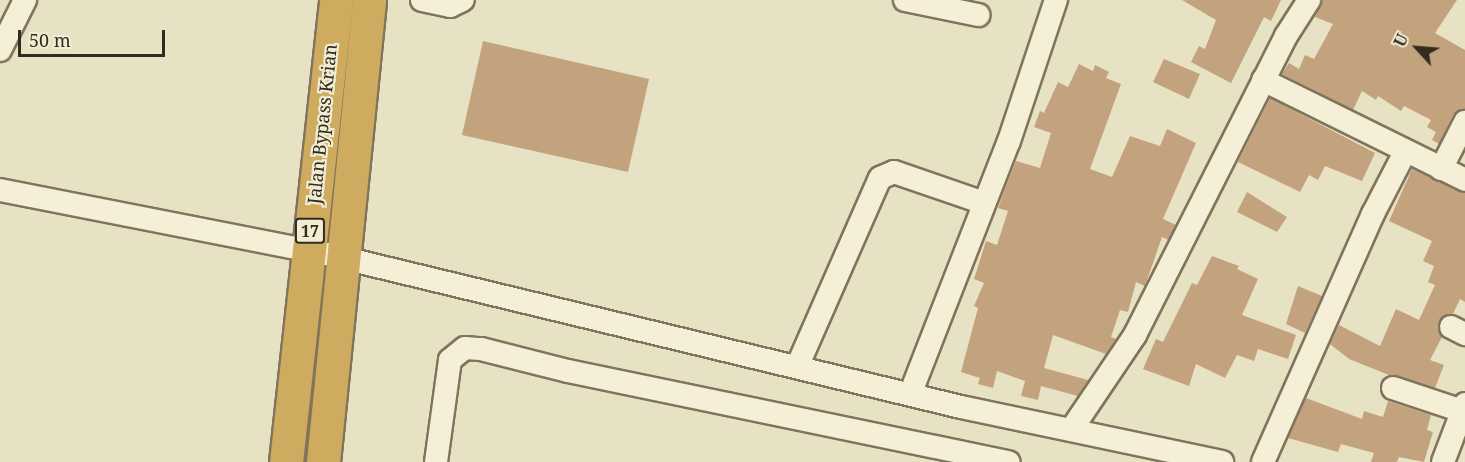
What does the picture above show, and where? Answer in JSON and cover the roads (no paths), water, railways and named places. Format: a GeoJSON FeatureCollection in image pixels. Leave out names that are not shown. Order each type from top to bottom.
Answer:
{"type":"FeatureCollection","features":[{"type":"Feature","properties":{"kind":"highway","name":"Jalan Bypass Krian"},"geometry":{"type":"LineString","coordinates":[[286,462],[336,0]]}},
{"type":"Feature","properties":{"kind":"highway","name":"Jalan Bypass Krian"},"geometry":{"type":"LineString","coordinates":[[323,462],[369,0]]}},
{"type":"Feature","properties":{"kind":"street"},"geometry":{"type":"LineString","coordinates":[[0,50],[26,0]]}},
{"type":"Feature","properties":{"kind":"street"},"geometry":{"type":"LineString","coordinates":[[422,0],[450,6],[463,0]]}},
{"type":"Feature","properties":{"kind":"street"},"geometry":{"type":"LineString","coordinates":[[904,0],[978,15]]}},
{"type":"Feature","properties":{"kind":"street"},"geometry":{"type":"LineString","coordinates":[[911,392],[1009,141],[1056,0]]}},
{"type":"Feature","properties":{"kind":"street"},"geometry":{"type":"LineString","coordinates":[[1071,430],[1134,335],[1263,80],[1310,0]]}},
{"type":"Feature","properties":{"kind":"street"},"geometry":{"type":"LineString","coordinates":[[1263,80],[1465,180]]}},
{"type":"Feature","properties":{"kind":"street"},"geometry":{"type":"LineString","coordinates":[[1441,169],[1465,122]]}},
{"type":"Feature","properties":{"kind":"street"},"geometry":{"type":"LineString","coordinates":[[1263,462],[1373,214],[1405,152]]}},
{"type":"Feature","properties":{"kind":"street"},"geometry":{"type":"LineString","coordinates":[[797,367],[875,183],[885,173],[894,172],[984,203]]}},
{"type":"Feature","properties":{"kind":"street"},"geometry":{"type":"LineString","coordinates":[[0,190],[308,250],[797,367],[1222,462]]}},
{"type":"Feature","properties":{"kind":"street"},"geometry":{"type":"LineString","coordinates":[[436,462],[450,360],[465,348],[481,349],[568,371],[1009,462]]}},
{"type":"Feature","properties":{"kind":"street"},"geometry":{"type":"LineString","coordinates":[[1393,388],[1463,408],[1443,462]]}}]}
